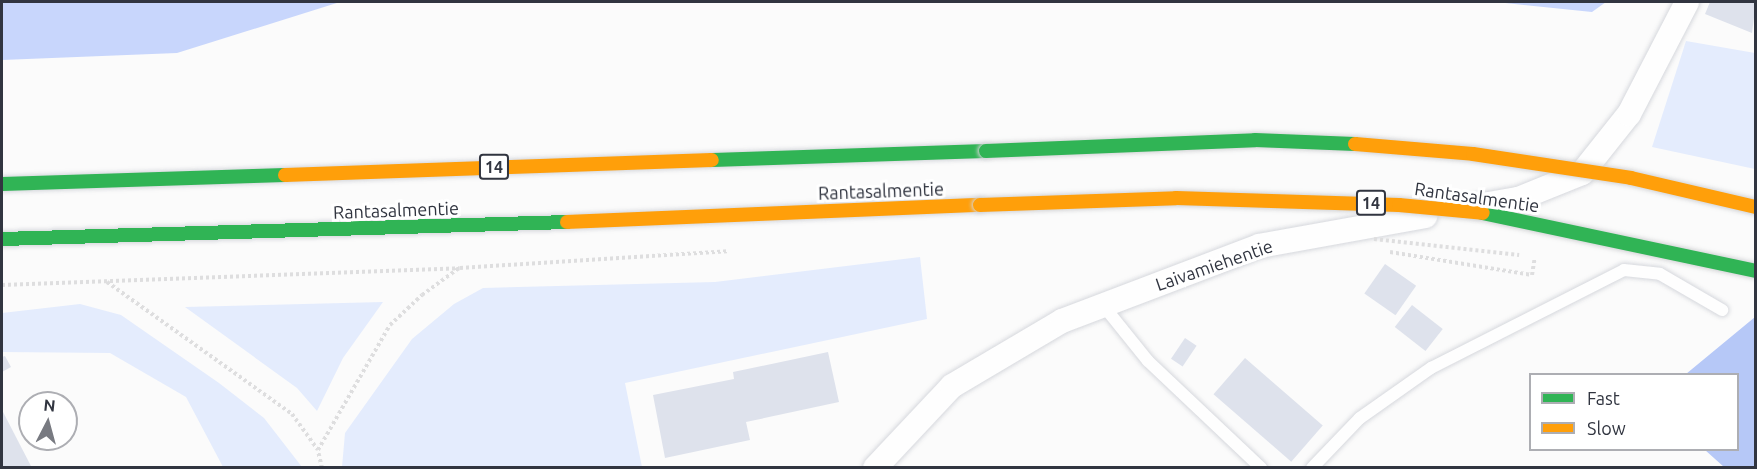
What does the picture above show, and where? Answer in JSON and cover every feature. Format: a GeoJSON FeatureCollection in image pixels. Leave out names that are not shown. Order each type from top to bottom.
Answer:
{"type":"FeatureCollection","features":[{"type":"Feature","properties":{"kind":"highway","name":"Rantasalmentie"},"geometry":{"type":"LineString","coordinates":[[2,184],[1255,140],[1368,145],[1473,154],[1631,178],[1755,207]]}},
{"type":"Feature","properties":{"kind":"highway","name":"Rantasalmentie"},"geometry":{"type":"LineString","coordinates":[[2,238],[426,228],[1176,198],[1410,206],[1486,213],[1755,271]]}},
{"type":"Feature","properties":{"kind":"street","name":"Laivamiehentie"},"geometry":{"type":"LineString","coordinates":[[875,468],[952,386],[1062,321],[1102,304],[1259,246],[1518,199],[1582,173],[1629,114],[1687,2]]}},
{"type":"Feature","properties":{"kind":"lane"},"geometry":{"type":"LineString","coordinates":[[1312,468],[1360,418],[1431,368],[1624,270],[1660,274],[1722,310]]}},
{"type":"Feature","properties":{"kind":"lane"},"geometry":{"type":"LineString","coordinates":[[1102,304],[1148,362],[1261,468]]}},
{"type":"Feature","properties":{"kind":"path"},"geometry":{"type":"LineString","coordinates":[[1372,239],[1535,257],[1532,275],[1384,251]]}},
{"type":"Feature","properties":{"kind":"path"},"geometry":{"type":"LineString","coordinates":[[2,285],[460,268],[733,250]]}},
{"type":"Feature","properties":{"kind":"path"},"geometry":{"type":"LineString","coordinates":[[318,450],[390,325],[422,295],[460,268]]}},
{"type":"Feature","properties":{"kind":"path"},"geometry":{"type":"LineString","coordinates":[[107,282],[292,414],[318,450],[321,468]]}},
{"type":"Feature","properties":{"kind":"shaded area"},"geometry":{"type":"Polygon","coordinates":[[[2,2],[340,2],[177,53],[2,60],[2,2]]]}},
{"type":"Feature","properties":{"kind":"shaded area"},"geometry":{"type":"Polygon","coordinates":[[[1496,2],[1606,2],[1592,12],[1496,2]]]}},
{"type":"Feature","properties":{"kind":"shaded area"},"geometry":{"type":"Polygon","coordinates":[[[1686,41],[1755,53],[1755,169],[1652,147],[1686,41]]]}},
{"type":"Feature","properties":{"kind":"shaded area"},"geometry":{"type":"Polygon","coordinates":[[[920,257],[927,319],[625,383],[642,467],[342,467],[345,433],[412,339],[454,304],[483,288],[715,282],[920,257]]]}},
{"type":"Feature","properties":{"kind":"shaded area"},"geometry":{"type":"Polygon","coordinates":[[[383,302],[343,358],[317,411],[297,388],[185,307],[383,302]]]}},
{"type":"Feature","properties":{"kind":"shaded area"},"geometry":{"type":"Polygon","coordinates":[[[80,304],[121,315],[219,383],[264,418],[302,467],[223,467],[186,397],[110,353],[2,352],[2,313],[80,304]]]}},
{"type":"Feature","properties":{"kind":"shaded area"},"geometry":{"type":"Polygon","coordinates":[[[1755,317],[1755,467],[1724,467],[1706,451],[1739,451],[1739,373],[1687,373],[1755,317]]]}},
{"type":"Feature","properties":{"kind":"building"},"geometry":{"type":"Polygon","coordinates":[[[1710,2],[1756,2],[1752,33],[1705,14],[1710,2]]]}},
{"type":"Feature","properties":{"kind":"building"},"geometry":{"type":"Polygon","coordinates":[[[1385,264],[1416,286],[1395,315],[1364,293],[1385,264]]]}},
{"type":"Feature","properties":{"kind":"building"},"geometry":{"type":"Polygon","coordinates":[[[1412,305],[1443,329],[1425,351],[1395,327],[1412,305]]]}},
{"type":"Feature","properties":{"kind":"building"},"geometry":{"type":"Polygon","coordinates":[[[1185,338],[1197,346],[1183,367],[1171,359],[1185,338]]]}},
{"type":"Feature","properties":{"kind":"building"},"geometry":{"type":"Polygon","coordinates":[[[828,352],[839,402],[746,422],[750,440],[665,458],[653,395],[734,379],[733,372],[828,352]]]}},
{"type":"Feature","properties":{"kind":"building"},"geometry":{"type":"Polygon","coordinates":[[[5,356],[11,367],[2,372],[2,357],[5,356]]]}},
{"type":"Feature","properties":{"kind":"building"},"geometry":{"type":"Polygon","coordinates":[[[1245,358],[1323,426],[1291,462],[1214,394],[1245,358]]]}},
{"type":"Feature","properties":{"kind":"building"},"geometry":{"type":"Polygon","coordinates":[[[2,410],[18,441],[18,451],[23,451],[32,468],[2,468],[2,410]]]}},
{"type":"Feature","properties":{"kind":"traffic: fast"},"geometry":{"type":"LineString","coordinates":[[986,151],[1255,140],[1355,144]]}},
{"type":"Feature","properties":{"kind":"traffic: fast"},"geometry":{"type":"LineString","coordinates":[[712,160],[986,151]]}},
{"type":"Feature","properties":{"kind":"traffic: fast"},"geometry":{"type":"LineString","coordinates":[[2,184],[285,175]]}},
{"type":"Feature","properties":{"kind":"traffic: fast"},"geometry":{"type":"LineString","coordinates":[[1483,213],[1756,271]]}},
{"type":"Feature","properties":{"kind":"traffic: fast"},"geometry":{"type":"LineString","coordinates":[[2,239],[567,222]]}},
{"type":"Feature","properties":{"kind":"traffic: slow"},"geometry":{"type":"LineString","coordinates":[[1355,144],[1473,154],[1631,178],[1756,207]]}},
{"type":"Feature","properties":{"kind":"traffic: slow"},"geometry":{"type":"LineString","coordinates":[[285,175],[712,160]]}},
{"type":"Feature","properties":{"kind":"traffic: slow"},"geometry":{"type":"LineString","coordinates":[[980,205],[1176,198],[1399,205],[1483,213]]}},
{"type":"Feature","properties":{"kind":"traffic: slow"},"geometry":{"type":"LineString","coordinates":[[567,222],[980,205]]}}]}
